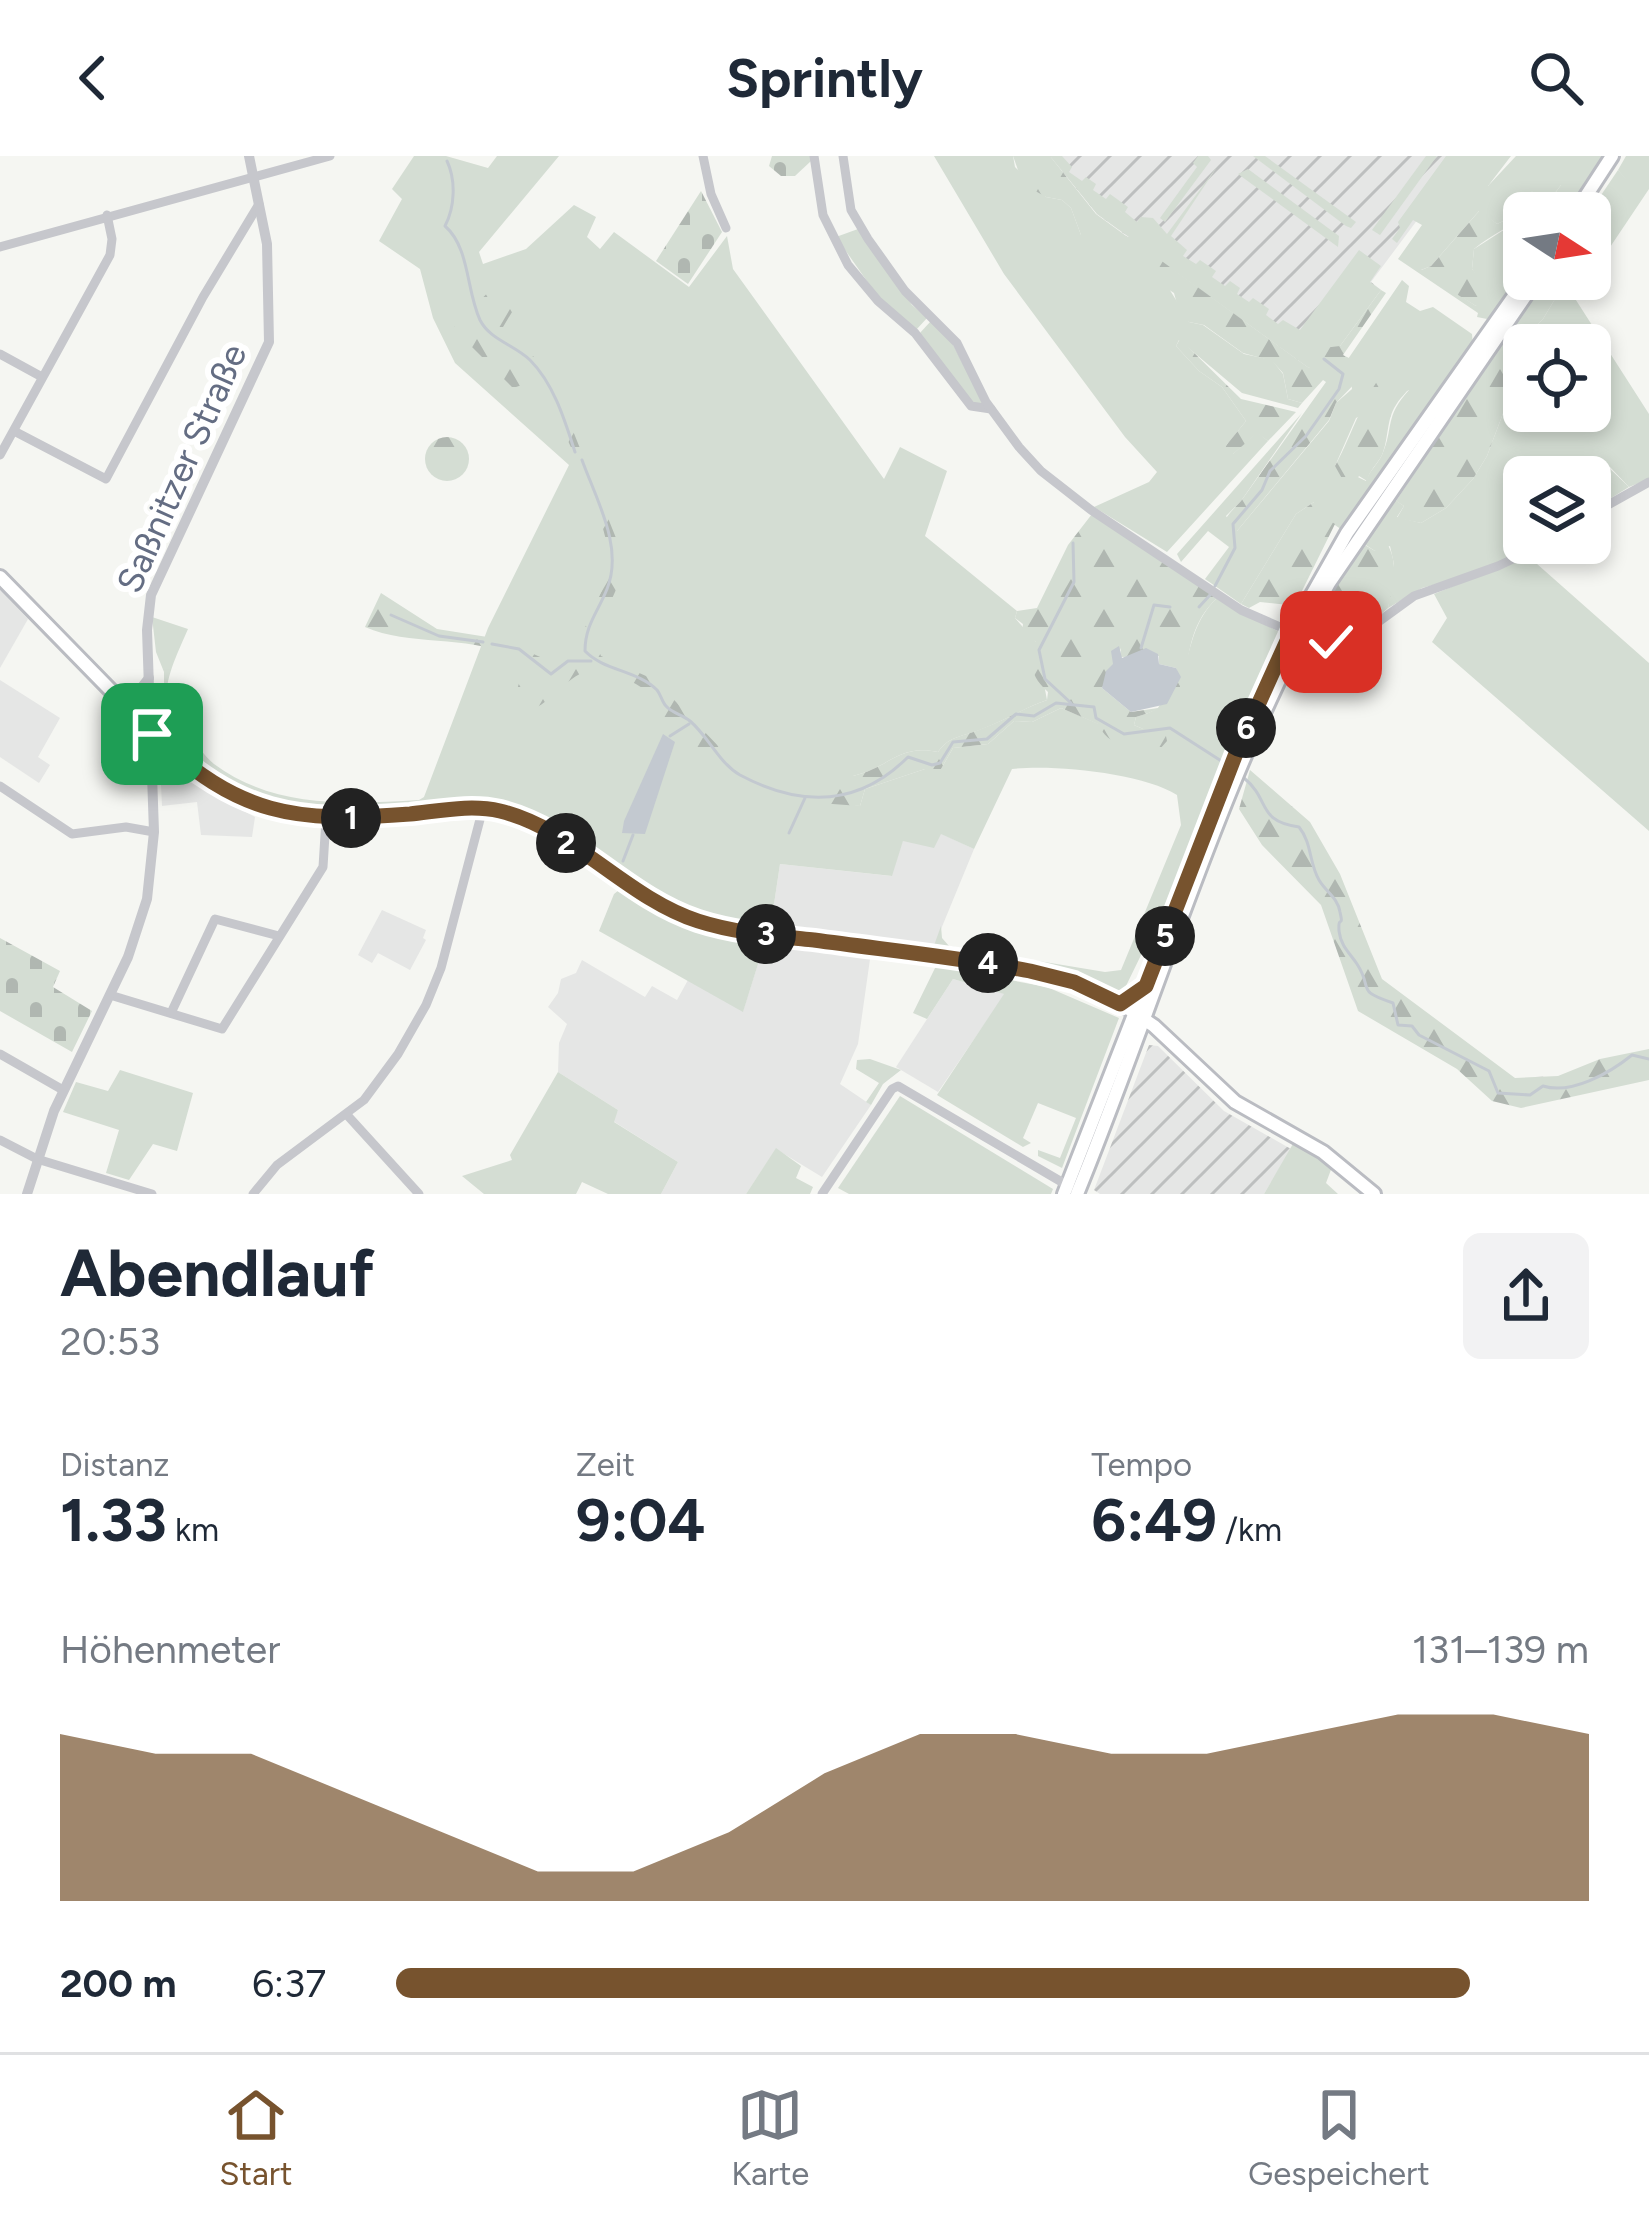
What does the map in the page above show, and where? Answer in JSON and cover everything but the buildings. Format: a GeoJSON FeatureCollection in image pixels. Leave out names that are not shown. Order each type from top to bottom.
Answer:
{"type":"FeatureCollection","features":[{"type":"Feature","properties":{"kind":"main road"},"geometry":{"type":"LineString","coordinates":[[1592,192],[1615,156]]}},
{"type":"Feature","properties":{"kind":"main road"},"geometry":{"type":"LineString","coordinates":[[1140,1016],[1146,986],[1235,756],[1295,634],[1357,518],[1511,300]]}},
{"type":"Feature","properties":{"kind":"main road"},"geometry":{"type":"LineString","coordinates":[[1074,1192],[1295,634],[1523,300]]}},
{"type":"Feature","properties":{"kind":"main road"},"geometry":{"type":"LineString","coordinates":[[0,577],[184,763],[261,807],[326,819],[483,808],[544,828],[644,896],[694,920],[748,932],[1030,971],[1074,982],[1140,1016],[1235,1102],[1323,1152],[1374,1194]]}},
{"type":"Feature","properties":{"kind":"main road"},"geometry":{"type":"LineString","coordinates":[[1120,1004],[1146,986]]}},
{"type":"Feature","properties":{"kind":"street","name":"Saßnitzer Straße"},"geometry":{"type":"LineString","coordinates":[[27,1194],[63,1090],[143,914],[154,832],[147,618],[155,583],[269,342],[267,244],[249,156]]}},
{"type":"Feature","properties":{"kind":"street"},"geometry":{"type":"LineString","coordinates":[[0,247],[330,156]]}},
{"type":"Feature","properties":{"kind":"street"},"geometry":{"type":"LineString","coordinates":[[703,156],[711,194],[726,228]]}},
{"type":"Feature","properties":{"kind":"street"},"geometry":{"type":"LineString","coordinates":[[814,156],[817,194],[831,234],[858,278],[915,333],[971,406],[991,409]]}},
{"type":"Feature","properties":{"kind":"street"},"geometry":{"type":"LineString","coordinates":[[843,156],[846,193],[859,223],[904,291],[957,343],[991,409],[1041,471],[1241,610],[1295,634],[1331,642],[1363,633],[1414,596],[1503,564]]}},
{"type":"Feature","properties":{"kind":"street"},"geometry":{"type":"LineString","coordinates":[[14,431],[106,478],[259,204]]}},
{"type":"Feature","properties":{"kind":"street"},"geometry":{"type":"LineString","coordinates":[[0,455],[110,255],[106,215]]}},
{"type":"Feature","properties":{"kind":"street"},"geometry":{"type":"LineString","coordinates":[[831,234],[859,223]]}},
{"type":"Feature","properties":{"kind":"street"},"geometry":{"type":"LineString","coordinates":[[915,333],[932,316]]}},
{"type":"Feature","properties":{"kind":"street"},"geometry":{"type":"LineString","coordinates":[[0,354],[42,377]]}},
{"type":"Feature","properties":{"kind":"street"},"geometry":{"type":"LineString","coordinates":[[1611,503],[1649,482]]}},
{"type":"Feature","properties":{"kind":"street"},"geometry":{"type":"LineString","coordinates":[[118,700],[140,692],[151,676]]}},
{"type":"Feature","properties":{"kind":"street"},"geometry":{"type":"LineString","coordinates":[[154,780],[166,767],[184,763]]}},
{"type":"Feature","properties":{"kind":"street"},"geometry":{"type":"LineString","coordinates":[[0,786],[72,834],[126,827],[154,832]]}},
{"type":"Feature","properties":{"kind":"street"},"geometry":{"type":"LineString","coordinates":[[253,1194],[278,1165],[348,1116],[398,1054],[441,968],[483,808]]}},
{"type":"Feature","properties":{"kind":"street"},"geometry":{"type":"LineString","coordinates":[[110,994],[222,1028],[323,868],[326,819]]}},
{"type":"Feature","properties":{"kind":"street"},"geometry":{"type":"LineString","coordinates":[[171,1013],[214,919],[279,936]]}},
{"type":"Feature","properties":{"kind":"street"},"geometry":{"type":"LineString","coordinates":[[0,1054],[63,1090]]}},
{"type":"Feature","properties":{"kind":"street"},"geometry":{"type":"LineString","coordinates":[[824,1193],[892,1089],[907,1088],[1074,1192]]}},
{"type":"Feature","properties":{"kind":"street"},"geometry":{"type":"LineString","coordinates":[[348,1116],[419,1194]]}},
{"type":"Feature","properties":{"kind":"street"},"geometry":{"type":"LineString","coordinates":[[0,1140],[37,1160],[152,1194]]}},
{"type":"Feature","properties":{"kind":"shaded area"},"geometry":{"type":"Polygon","coordinates":[[[1050,156],[1465,156],[1371,282],[1381,290],[1309,368],[1097,214],[1050,156]]]}},
{"type":"Feature","properties":{"kind":"shaded area"},"geometry":{"type":"Polygon","coordinates":[[[0,590],[28,619],[0,668],[0,590]]]}},
{"type":"Feature","properties":{"kind":"shaded area"},"geometry":{"type":"Polygon","coordinates":[[[1119,646],[1122,658],[1146,648],[1158,654],[1159,664],[1176,668],[1181,677],[1167,704],[1131,712],[1102,688],[1113,664],[1111,651],[1119,646]]]}},
{"type":"Feature","properties":{"kind":"shaded area"},"geometry":{"type":"Polygon","coordinates":[[[0,680],[60,718],[38,757],[50,765],[39,783],[0,757],[0,680]]]}},
{"type":"Feature","properties":{"kind":"shaded area"},"geometry":{"type":"Polygon","coordinates":[[[663,734],[675,742],[645,834],[622,833],[624,821],[663,734]]]}},
{"type":"Feature","properties":{"kind":"shaded area"},"geometry":{"type":"Polygon","coordinates":[[[175,774],[255,817],[252,837],[201,835],[197,802],[162,806],[161,785],[165,777],[175,774]]]}},
{"type":"Feature","properties":{"kind":"shaded area"},"geometry":{"type":"Polygon","coordinates":[[[940,833],[974,849],[932,951],[770,931],[780,864],[891,876],[903,840],[940,833]]]}},
{"type":"Feature","properties":{"kind":"shaded area"},"geometry":{"type":"Polygon","coordinates":[[[382,910],[426,930],[426,940],[410,970],[378,953],[372,963],[358,955],[382,910]]]}},
{"type":"Feature","properties":{"kind":"shaded area"},"geometry":{"type":"Polygon","coordinates":[[[761,938],[871,952],[858,1044],[840,1084],[871,1105],[822,1177],[776,1149],[746,1194],[661,1194],[678,1162],[613,1121],[618,1110],[558,1072],[559,1043],[567,1024],[548,1007],[561,979],[576,973],[582,960],[645,997],[652,986],[677,1000],[688,980],[743,1011],[764,945],[761,938]]]}},
{"type":"Feature","properties":{"kind":"shaded area"},"geometry":{"type":"Polygon","coordinates":[[[953,979],[1005,994],[938,1092],[896,1067],[953,979]]]}},
{"type":"Feature","properties":{"kind":"shaded area"},"geometry":{"type":"Polygon","coordinates":[[[1149,1045],[1158,1046],[1224,1111],[1291,1149],[1264,1194],[1100,1194],[1094,1190],[1149,1045]]]}},
{"type":"Feature","properties":{"kind":"green space"},"geometry":{"type":"Polygon","coordinates":[[[414,156],[446,156],[488,168],[497,156],[559,156],[479,252],[483,264],[526,249],[574,205],[596,217],[587,237],[600,249],[614,232],[689,287],[727,236],[733,269],[884,479],[900,447],[947,471],[925,536],[1017,611],[1015,618],[1036,642],[1047,700],[952,739],[938,752],[913,751],[853,776],[838,802],[860,806],[865,789],[925,769],[941,769],[953,748],[988,744],[1014,721],[1032,722],[1061,708],[1099,724],[1143,729],[1134,725],[1136,717],[1170,698],[1195,632],[1217,598],[1279,632],[1280,645],[1228,760],[1164,929],[1152,952],[1144,949],[1118,994],[1054,971],[932,951],[941,926],[949,946],[1105,972],[1121,970],[1181,825],[1177,795],[1143,781],[1073,769],[1012,769],[974,849],[941,834],[934,848],[903,841],[892,876],[780,864],[770,931],[699,917],[657,898],[523,813],[422,808],[422,804],[316,810],[263,800],[220,776],[164,732],[164,672],[152,617],[188,629],[170,673],[167,707],[174,724],[214,764],[237,779],[287,796],[366,802],[424,797],[488,628],[569,465],[455,363],[433,318],[420,269],[379,241],[402,199],[392,189],[414,156]]]}},
{"type":"Feature","properties":{"kind":"green space"},"geometry":{"type":"Polygon","coordinates":[[[772,156],[811,156],[811,161],[795,176],[781,176],[769,166],[772,156]]]}},
{"type":"Feature","properties":{"kind":"green space"},"geometry":{"type":"Polygon","coordinates":[[[934,156],[1013,156],[1015,167],[1046,197],[1062,200],[1071,208],[1081,235],[1129,237],[1097,214],[1050,156],[1062,156],[1072,167],[1069,172],[1082,181],[1086,177],[1096,184],[1093,190],[1106,199],[1110,194],[1128,207],[1125,212],[1137,222],[1141,217],[1153,218],[1167,234],[1219,164],[1171,236],[1187,250],[1183,256],[1216,271],[1212,277],[1225,286],[1230,281],[1240,288],[1237,294],[1269,309],[1266,315],[1278,324],[1283,320],[1300,330],[1359,250],[1381,266],[1370,282],[1381,290],[1340,346],[1309,368],[1152,255],[1189,322],[1203,325],[1244,354],[1272,360],[1283,374],[1288,399],[1302,403],[1298,408],[1242,393],[1179,340],[1176,346],[1222,387],[1246,421],[1225,447],[1233,454],[1257,432],[1268,441],[1167,552],[1094,507],[1149,482],[1157,472],[1125,437],[1004,274],[934,156]]]}},
{"type":"Feature","properties":{"kind":"green space"},"geometry":{"type":"Polygon","coordinates":[[[1013,156],[1050,156],[1096,214],[1129,238],[1123,248],[1113,253],[1081,235],[1071,208],[1062,200],[1023,184],[1013,156]]]}},
{"type":"Feature","properties":{"kind":"green space"},"geometry":{"type":"Polygon","coordinates":[[[1198,156],[1211,160],[1165,222],[1160,218],[1197,167],[1193,163],[1198,156]]]}},
{"type":"Feature","properties":{"kind":"green space"},"geometry":{"type":"Polygon","coordinates":[[[1253,156],[1265,156],[1356,222],[1351,228],[1346,226],[1253,156]]]}},
{"type":"Feature","properties":{"kind":"green space"},"geometry":{"type":"Polygon","coordinates":[[[1426,156],[1437,156],[1380,235],[1372,230],[1426,156]]]}},
{"type":"Feature","properties":{"kind":"green space"},"geometry":{"type":"Polygon","coordinates":[[[1446,156],[1511,156],[1488,186],[1516,156],[1609,156],[1584,192],[1556,192],[1561,185],[1503,192],[1503,221],[1497,224],[1479,211],[1431,266],[1421,270],[1476,306],[1481,282],[1472,269],[1474,249],[1503,230],[1503,300],[1487,319],[1477,317],[1478,313],[1398,259],[1422,225],[1413,220],[1397,243],[1392,239],[1400,228],[1398,222],[1446,156]]]}},
{"type":"Feature","properties":{"kind":"green space"},"geometry":{"type":"Polygon","coordinates":[[[1626,156],[1649,156],[1649,189],[1611,246],[1611,207],[1627,181],[1618,170],[1626,156]]]}},
{"type":"Feature","properties":{"kind":"green space"},"geometry":{"type":"Polygon","coordinates":[[[1248,169],[1339,236],[1338,247],[1238,174],[1248,169]]]}},
{"type":"Feature","properties":{"kind":"green space"},"geometry":{"type":"Polygon","coordinates":[[[1618,170],[1628,181],[1611,208],[1611,192],[1603,192],[1618,170]]]}},
{"type":"Feature","properties":{"kind":"green space"},"geometry":{"type":"Polygon","coordinates":[[[1557,179],[1561,185],[1555,192],[1531,192],[1557,179]]]}},
{"type":"Feature","properties":{"kind":"green space"},"geometry":{"type":"Polygon","coordinates":[[[701,191],[722,232],[688,284],[656,261],[701,191]]]}},
{"type":"Feature","properties":{"kind":"green space"},"geometry":{"type":"Polygon","coordinates":[[[1480,210],[1497,224],[1503,221],[1503,230],[1474,249],[1472,269],[1489,288],[1476,306],[1419,271],[1431,266],[1480,210]]]}},
{"type":"Feature","properties":{"kind":"green space"},"geometry":{"type":"Polygon","coordinates":[[[858,229],[912,305],[927,318],[916,330],[881,301],[836,237],[858,229]]]}},
{"type":"Feature","properties":{"kind":"green space"},"geometry":{"type":"Polygon","coordinates":[[[1152,254],[1309,368],[1323,348],[1340,346],[1381,290],[1386,293],[1343,355],[1357,362],[1363,375],[1237,531],[1240,543],[1225,539],[1226,518],[1326,382],[1302,403],[1288,399],[1283,373],[1272,361],[1243,353],[1204,325],[1189,322],[1180,315],[1174,293],[1151,285],[1146,278],[1152,254]]]}},
{"type":"Feature","properties":{"kind":"green space"},"geometry":{"type":"Polygon","coordinates":[[[511,269],[530,282],[503,327],[536,359],[565,411],[618,543],[619,583],[594,639],[601,656],[655,680],[721,749],[721,763],[708,765],[689,756],[687,733],[679,725],[664,726],[655,699],[622,678],[584,672],[532,710],[510,711],[525,665],[508,655],[365,627],[381,593],[437,629],[500,639],[549,661],[580,651],[609,563],[592,497],[537,380],[513,388],[453,328],[511,269]]]}},
{"type":"Feature","properties":{"kind":"green space"},"geometry":{"type":"Polygon","coordinates":[[[1402,280],[1409,286],[1406,302],[1420,311],[1433,307],[1472,334],[1473,347],[1371,484],[1381,490],[1482,347],[1386,494],[1404,506],[1397,517],[1421,523],[1446,508],[1487,456],[1503,413],[1503,432],[1611,432],[1611,355],[1649,414],[1649,479],[1629,487],[1611,468],[1611,456],[1503,456],[1503,561],[1422,588],[1388,608],[1394,564],[1390,546],[1375,551],[1355,538],[1338,562],[1351,536],[1329,521],[1314,502],[1296,514],[1241,604],[1205,579],[1229,547],[1208,531],[1181,562],[1177,554],[1302,413],[1226,516],[1237,531],[1329,421],[1336,403],[1352,389],[1348,359],[1402,280]],[[1409,390],[1356,418],[1335,466],[1366,481],[1386,446],[1396,408],[1409,390]]]}},
{"type":"Feature","properties":{"kind":"green space"},"geometry":{"type":"Polygon","coordinates":[[[1530,300],[1554,300],[1538,324],[1514,324],[1530,300]]]}},
{"type":"Feature","properties":{"kind":"green space"},"geometry":{"type":"Polygon","coordinates":[[[1554,300],[1576,300],[1591,324],[1538,324],[1554,300]]]}},
{"type":"Feature","properties":{"kind":"green space"},"geometry":{"type":"Polygon","coordinates":[[[931,321],[951,341],[984,404],[971,401],[919,334],[931,321]]]}},
{"type":"Feature","properties":{"kind":"green space"},"geometry":{"type":"Polygon","coordinates":[[[1180,339],[1241,399],[1296,412],[1268,441],[1257,433],[1232,455],[1224,448],[1246,421],[1222,387],[1176,346],[1180,339]]]}},
{"type":"Feature","properties":{"kind":"green space"},"geometry":{"type":"Polygon","coordinates":[[[1503,340],[1503,413],[1473,479],[1446,508],[1421,523],[1397,518],[1404,506],[1396,501],[1503,340]]]}},
{"type":"Feature","properties":{"kind":"green space"},"geometry":{"type":"Polygon","coordinates":[[[1388,367],[1403,371],[1410,379],[1408,388],[1393,411],[1384,449],[1367,481],[1359,476],[1349,491],[1335,466],[1388,367]]]}},
{"type":"Feature","properties":{"kind":"green space"},"geometry":{"type":"Polygon","coordinates":[[[447,437],[463,443],[469,459],[463,475],[447,481],[431,475],[425,459],[431,443],[447,437]]]}},
{"type":"Feature","properties":{"kind":"green space"},"geometry":{"type":"Polygon","coordinates":[[[1611,470],[1629,487],[1611,498],[1611,470]]]}},
{"type":"Feature","properties":{"kind":"green space"},"geometry":{"type":"Polygon","coordinates":[[[1320,492],[1340,504],[1329,520],[1335,524],[1300,595],[1288,605],[1260,602],[1249,608],[1241,604],[1296,514],[1320,492]]]}},
{"type":"Feature","properties":{"kind":"green space"},"geometry":{"type":"Polygon","coordinates":[[[1092,514],[1217,598],[1194,634],[1173,697],[1159,708],[1136,717],[1134,725],[1143,729],[1155,720],[1164,726],[1167,741],[1159,750],[1116,743],[1098,724],[1061,708],[1032,722],[1014,721],[988,744],[953,748],[941,769],[925,769],[865,789],[860,806],[819,803],[820,792],[833,783],[835,767],[853,776],[913,751],[938,752],[952,739],[1047,700],[1048,692],[1033,669],[1036,642],[1022,632],[1023,624],[1015,618],[1017,611],[1037,608],[1068,545],[1092,514]],[[1121,648],[1102,688],[1131,712],[1158,708],[1178,675],[1176,668],[1159,664],[1159,656],[1120,657],[1121,648]]]}},
{"type":"Feature","properties":{"kind":"green space"},"geometry":{"type":"Polygon","coordinates":[[[1383,538],[1394,563],[1388,608],[1376,619],[1320,631],[1328,597],[1342,575],[1365,545],[1375,551],[1383,538]]]}},
{"type":"Feature","properties":{"kind":"green space"},"geometry":{"type":"Polygon","coordinates":[[[1508,564],[1537,564],[1649,663],[1649,831],[1432,642],[1447,618],[1434,594],[1508,564]]]}},
{"type":"Feature","properties":{"kind":"green space"},"geometry":{"type":"Polygon","coordinates":[[[1250,770],[1310,822],[1340,874],[1382,979],[1515,1078],[1558,1076],[1600,1059],[1649,1049],[1649,1080],[1521,1108],[1492,1101],[1457,1069],[1358,1011],[1321,905],[1262,845],[1239,809],[1250,770]]]}},
{"type":"Feature","properties":{"kind":"green space"},"geometry":{"type":"Polygon","coordinates":[[[623,887],[645,901],[761,938],[764,945],[743,1012],[599,931],[614,894],[623,887]]]}},
{"type":"Feature","properties":{"kind":"green space"},"geometry":{"type":"Polygon","coordinates":[[[0,938],[60,971],[53,987],[92,1011],[72,1052],[0,1011],[0,938]]]}},
{"type":"Feature","properties":{"kind":"green space"},"geometry":{"type":"Polygon","coordinates":[[[936,966],[1047,987],[1119,1018],[1062,1168],[1038,1156],[1038,1150],[1060,1158],[1076,1118],[1038,1103],[1023,1138],[1031,1143],[1023,1147],[937,1095],[1004,994],[953,979],[927,1019],[913,1013],[936,966]]]}},
{"type":"Feature","properties":{"kind":"green space"},"geometry":{"type":"Polygon","coordinates":[[[870,1059],[901,1070],[883,1084],[871,1105],[866,1102],[879,1083],[856,1069],[857,1060],[870,1059]]]}},
{"type":"Feature","properties":{"kind":"green space"},"geometry":{"type":"Polygon","coordinates":[[[120,1070],[193,1093],[177,1151],[153,1144],[129,1180],[106,1173],[119,1130],[63,1112],[76,1082],[108,1091],[120,1070]]]}},
{"type":"Feature","properties":{"kind":"green space"},"geometry":{"type":"Polygon","coordinates":[[[558,1072],[618,1110],[614,1122],[678,1162],[661,1194],[608,1194],[582,1182],[576,1194],[484,1194],[462,1176],[512,1160],[510,1155],[558,1072]]]}},
{"type":"Feature","properties":{"kind":"green space"},"geometry":{"type":"Polygon","coordinates":[[[900,1096],[1053,1189],[1051,1194],[849,1194],[838,1188],[900,1096]]]}},
{"type":"Feature","properties":{"kind":"green space"},"geometry":{"type":"Polygon","coordinates":[[[1294,1142],[1332,1167],[1326,1183],[1338,1194],[1264,1194],[1294,1142]]]}},
{"type":"Feature","properties":{"kind":"green space"},"geometry":{"type":"Polygon","coordinates":[[[776,1148],[801,1166],[796,1178],[813,1187],[810,1194],[746,1194],[776,1148]]]}},
{"type":"Feature","properties":{"kind":"waterway"},"geometry":{"type":"LineString","coordinates":[[447,161],[453,194],[445,226],[459,246],[480,320],[490,333],[524,355],[546,380],[575,452]]}},
{"type":"Feature","properties":{"kind":"waterway"},"geometry":{"type":"LineString","coordinates":[[1215,586],[1235,548],[1233,524],[1262,490],[1270,471],[1306,436],[1339,389],[1343,374],[1324,359]]}},
{"type":"Feature","properties":{"kind":"waterway"},"geometry":{"type":"LineString","coordinates":[[582,460],[606,523],[612,557],[607,589],[590,626],[585,651],[649,683],[666,706],[690,721],[740,775],[806,797],[849,793],[889,773],[908,757],[940,763],[953,742],[987,739],[1016,714],[1034,716],[1056,703],[1094,707],[1096,718],[1124,734],[1170,728],[1226,764]]}},
{"type":"Feature","properties":{"kind":"waterway"},"geometry":{"type":"LineString","coordinates":[[1071,703],[1045,679],[1039,650],[1074,582],[1073,543]]}},
{"type":"Feature","properties":{"kind":"waterway"},"geometry":{"type":"LineString","coordinates":[[1199,607],[1210,595]]}},
{"type":"Feature","properties":{"kind":"waterway"},"geometry":{"type":"LineString","coordinates":[[1141,648],[1154,605],[1170,607]]}},
{"type":"Feature","properties":{"kind":"waterway"},"geometry":{"type":"LineString","coordinates":[[391,615],[439,636],[483,642]]}},
{"type":"Feature","properties":{"kind":"waterway"},"geometry":{"type":"LineString","coordinates":[[492,644],[519,649],[551,674],[568,661],[591,661]]}},
{"type":"Feature","properties":{"kind":"waterway"},"geometry":{"type":"LineString","coordinates":[[670,736],[689,724]]}},
{"type":"Feature","properties":{"kind":"waterway"},"geometry":{"type":"LineString","coordinates":[[1244,778],[1270,815],[1303,833],[1316,873],[1339,907],[1344,946],[1369,992],[1393,1003],[1398,1025],[1412,1026],[1419,1035],[1489,1071],[1498,1093],[1530,1095],[1543,1086],[1578,1085],[1632,1055],[1649,1059]]}},
{"type":"Feature","properties":{"kind":"waterway"},"geometry":{"type":"LineString","coordinates":[[789,833],[805,798]]}},
{"type":"Feature","properties":{"kind":"waterway"},"geometry":{"type":"LineString","coordinates":[[623,861],[633,835]]}},
{"type":"Feature","properties":{"kind":"route"},"geometry":{"type":"LineString","coordinates":[[152,734],[201,776],[269,809],[326,819],[495,810],[544,828],[644,896],[694,920],[748,932],[1030,971],[1074,982],[1120,1004],[1146,986],[1260,694],[1291,632],[1331,642]]}}]}
